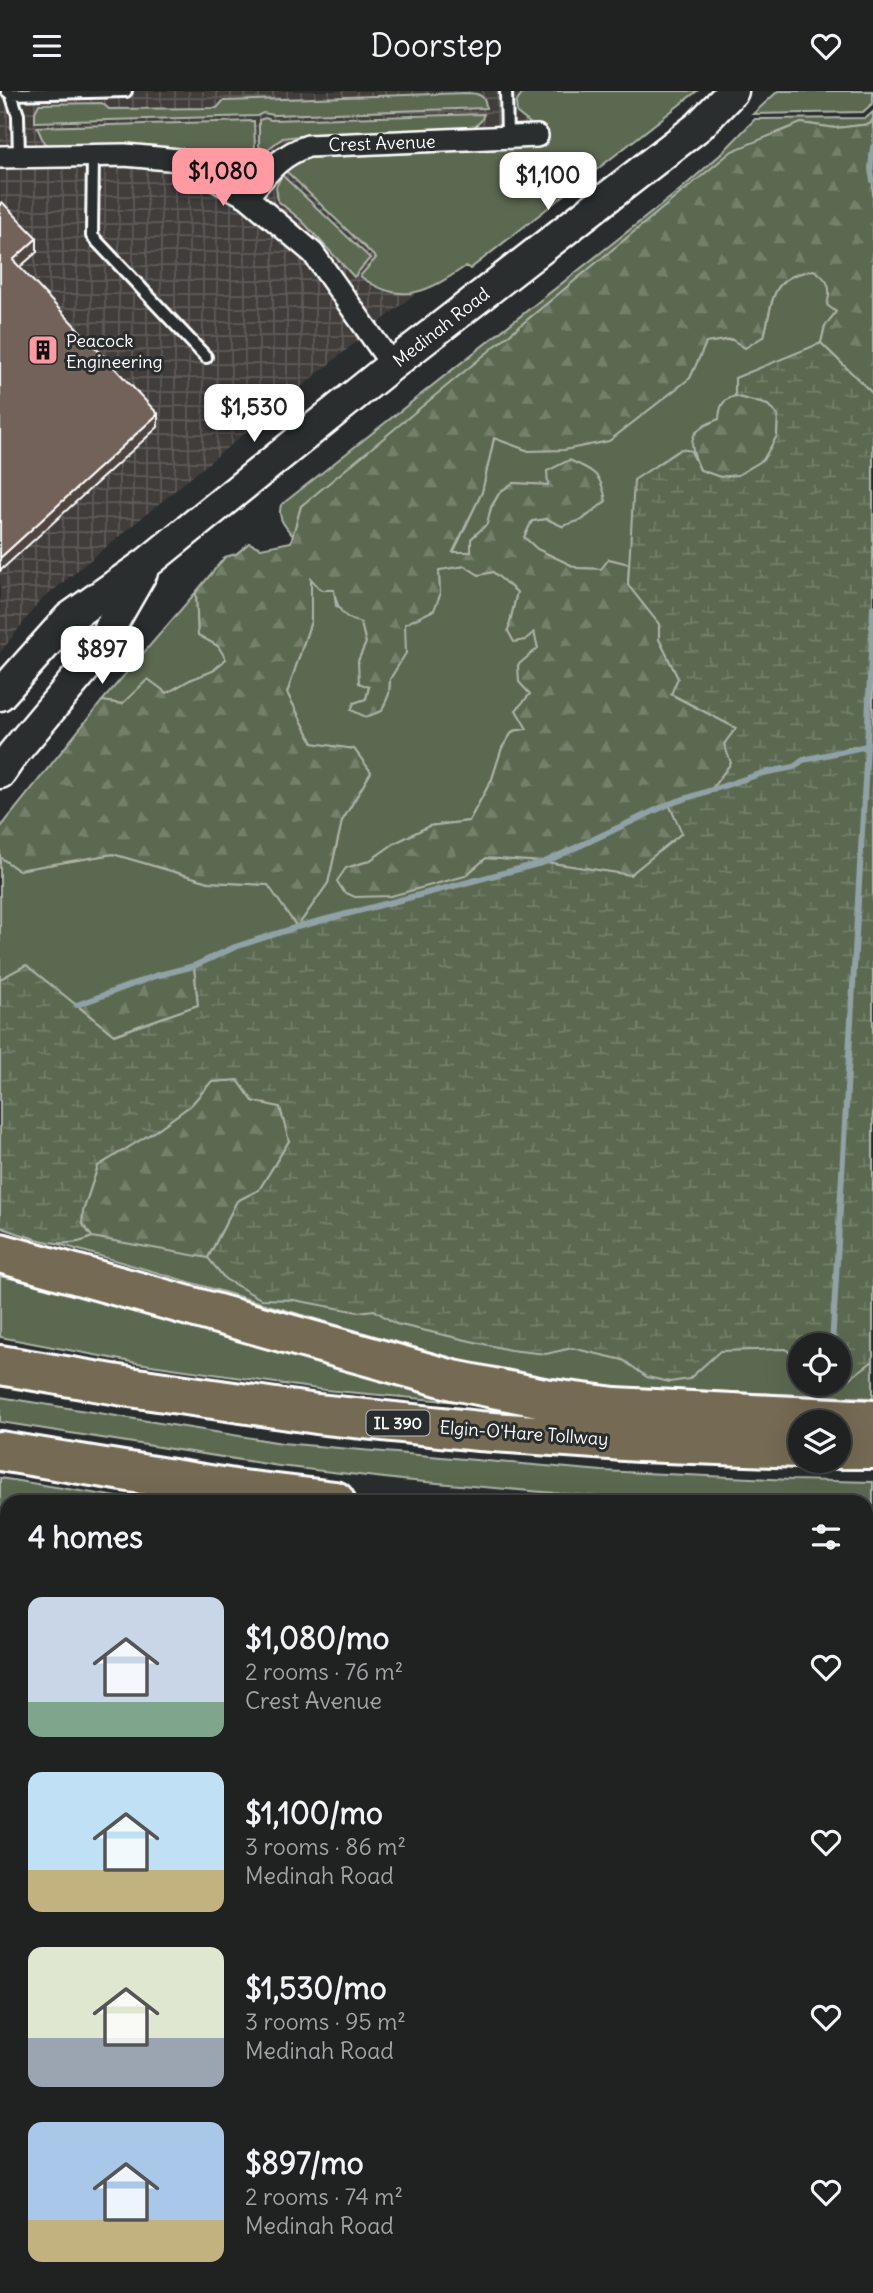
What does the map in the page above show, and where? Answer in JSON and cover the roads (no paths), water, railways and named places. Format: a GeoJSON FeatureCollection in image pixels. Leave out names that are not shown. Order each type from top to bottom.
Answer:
{"type":"FeatureCollection","features":[{"type":"Feature","properties":{"kind":"highway"},"geometry":{"type":"LineString","coordinates":[[0,1253],[453,1380],[518,1393],[615,1407],[873,1420]]}},
{"type":"Feature","properties":{"kind":"highway","name":"Elgin-O'Hare Tollway"},"geometry":{"type":"LineString","coordinates":[[0,1365],[317,1414],[479,1431],[639,1442],[788,1448]]}},
{"type":"Feature","properties":{"kind":"highway"},"geometry":{"type":"LineString","coordinates":[[851,1449],[873,1449]]}},
{"type":"Feature","properties":{"kind":"highway"},"geometry":{"type":"LineString","coordinates":[[0,1451],[284,1495]]}},
{"type":"Feature","properties":{"kind":"main road","name":"Medinah Road"},"geometry":{"type":"LineString","coordinates":[[0,695],[69,618],[147,563],[392,365],[699,126],[733,91]]}},
{"type":"Feature","properties":{"kind":"main road","name":"Medinah Road"},"geometry":{"type":"LineString","coordinates":[[0,773],[91,661],[147,563]]}},
{"type":"Feature","properties":{"kind":"street","name":"Crest Avenue"},"geometry":{"type":"LineString","coordinates":[[247,197],[275,164],[291,151],[309,146],[537,136]]}},
{"type":"Feature","properties":{"kind":"street"},"geometry":{"type":"LineString","coordinates":[[10,157],[125,155],[179,160],[247,197],[313,253],[392,365]]}},
{"type":"Feature","properties":{"kind":"lane"},"geometry":{"type":"LineString","coordinates":[[10,157],[18,115],[9,92],[126,91]]}},
{"type":"Feature","properties":{"kind":"lane"},"geometry":{"type":"LineString","coordinates":[[506,91],[507,137]]}},
{"type":"Feature","properties":{"kind":"lane"},"geometry":{"type":"LineString","coordinates":[[93,156],[92,236],[206,357]]}},
{"type":"Feature","properties":{"kind":"waterway"},"geometry":{"type":"LineString","coordinates":[[873,147],[873,181]]}},
{"type":"Feature","properties":{"kind":"waterway"},"geometry":{"type":"LineString","coordinates":[[833,1333],[873,607]]}},
{"type":"Feature","properties":{"kind":"waterway"},"geometry":{"type":"LineString","coordinates":[[77,1005],[155,976],[194,966],[235,947],[297,927],[545,862],[669,804],[763,773],[794,767],[803,760],[867,746]]}},
{"type":"Feature","properties":{"kind":"place","name":"Peacock Engineering"},"geometry":{"type":"Point","coordinates":[43,350]}}]}
